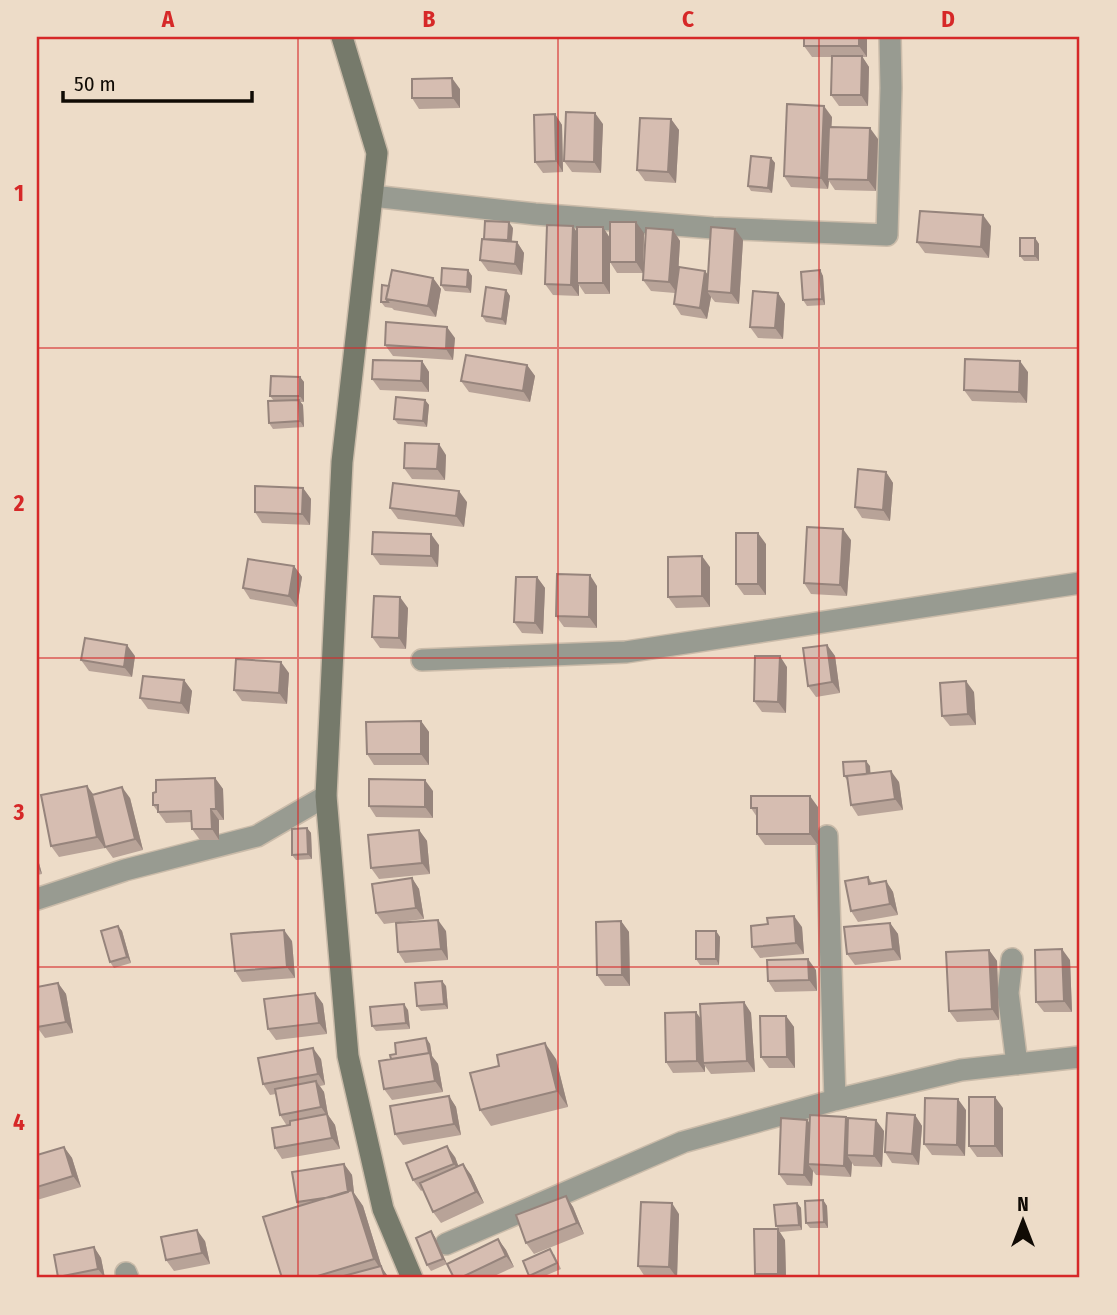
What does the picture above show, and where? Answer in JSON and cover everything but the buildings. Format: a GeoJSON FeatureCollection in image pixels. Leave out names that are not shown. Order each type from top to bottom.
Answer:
{"type":"FeatureCollection","features":[{"type":"Feature","properties":{"kind":"street"},"geometry":{"type":"LineString","coordinates":[[342,37],[377,153],[342,462],[326,796],[348,1056],[383,1209],[412,1278]]}},
{"type":"Feature","properties":{"kind":"street"},"geometry":{"type":"LineString","coordinates":[[372,196],[535,214],[713,228],[887,235],[890,37]]}},
{"type":"Feature","properties":{"kind":"street"},"geometry":{"type":"LineString","coordinates":[[422,660],[626,652],[1080,583]]}},
{"type":"Feature","properties":{"kind":"street"},"geometry":{"type":"LineString","coordinates":[[37,899],[125,870],[257,836],[326,796]]}},
{"type":"Feature","properties":{"kind":"street"},"geometry":{"type":"LineString","coordinates":[[827,836],[835,1100]]}},
{"type":"Feature","properties":{"kind":"street"},"geometry":{"type":"LineString","coordinates":[[1012,959],[1008,993],[1017,1064]]}},
{"type":"Feature","properties":{"kind":"street"},"geometry":{"type":"LineString","coordinates":[[446,1244],[683,1142],[835,1100],[961,1070],[1080,1057]]}}]}
